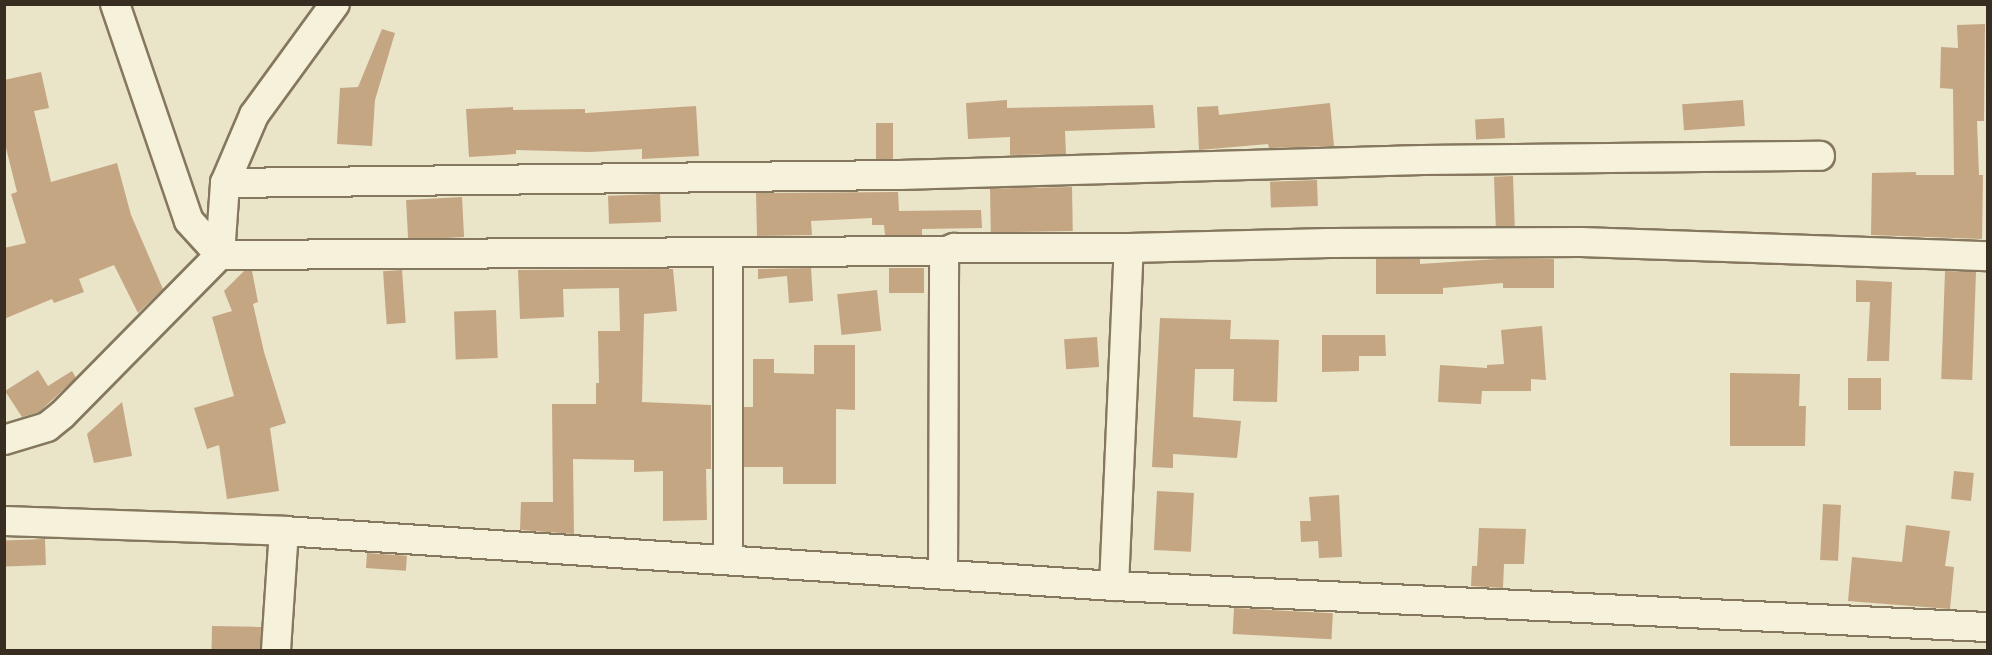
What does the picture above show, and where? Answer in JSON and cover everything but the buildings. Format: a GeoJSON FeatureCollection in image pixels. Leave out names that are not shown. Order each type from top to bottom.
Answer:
{"type":"FeatureCollection","features":[{"type":"Feature","properties":{"kind":"street"},"geometry":{"type":"LineString","coordinates":[[116,4],[189,222],[220,255],[947,251],[954,248],[1581,242],[1988,256]]}},
{"type":"Feature","properties":{"kind":"street"},"geometry":{"type":"LineString","coordinates":[[6,437],[47,427],[62,415],[220,255],[225,183],[254,115],[335,4]]}},
{"type":"Feature","properties":{"kind":"street"},"geometry":{"type":"LineString","coordinates":[[225,183],[899,175],[1423,160],[1821,156]]}},
{"type":"Feature","properties":{"kind":"street"},"geometry":{"type":"LineString","coordinates":[[1114,586],[1129,248]]}},
{"type":"Feature","properties":{"kind":"street"},"geometry":{"type":"LineString","coordinates":[[943,574],[944,271],[947,251]]}},
{"type":"Feature","properties":{"kind":"street"},"geometry":{"type":"LineString","coordinates":[[728,252],[728,560]]}},
{"type":"Feature","properties":{"kind":"street"},"geometry":{"type":"LineString","coordinates":[[4,521],[284,531],[1114,586],[1988,627]]}},
{"type":"Feature","properties":{"kind":"street"},"geometry":{"type":"LineString","coordinates":[[276,651],[284,531]]}}]}
